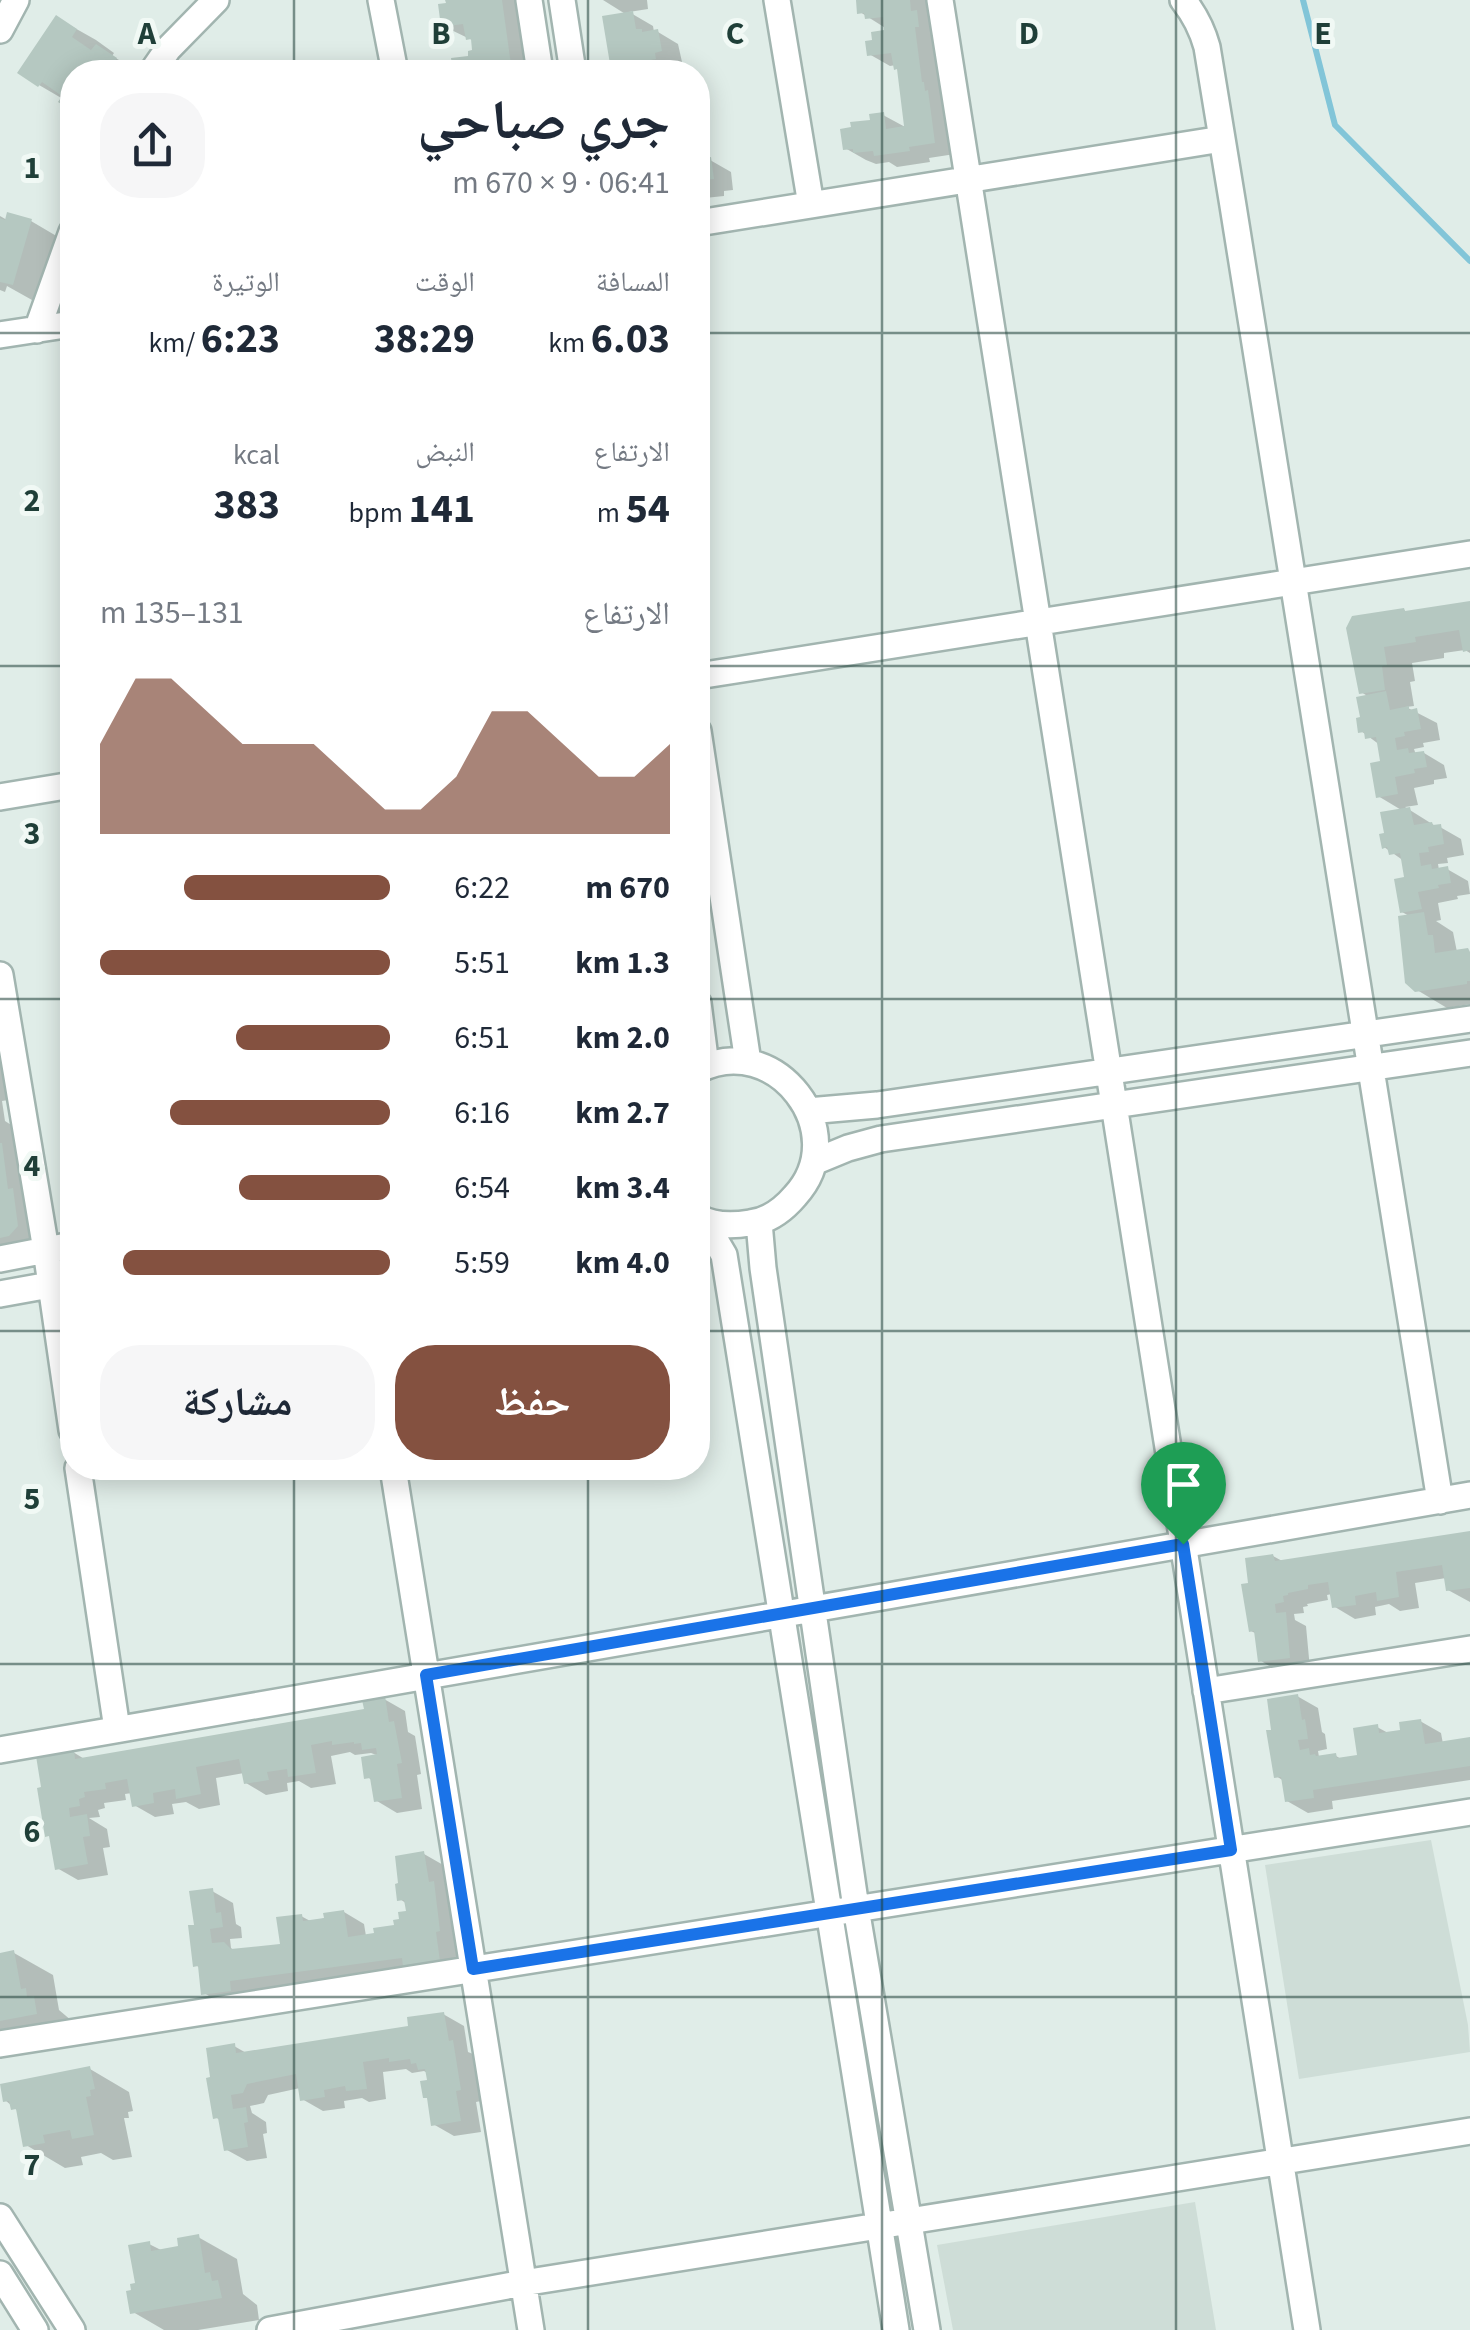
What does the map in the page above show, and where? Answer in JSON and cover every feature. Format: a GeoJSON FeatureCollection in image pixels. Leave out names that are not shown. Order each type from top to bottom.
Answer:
{"type":"FeatureCollection","features":[{"type":"Feature","properties":{"kind":"street"},"geometry":{"type":"LineString","coordinates":[[161,60],[216,0]]}},
{"type":"Feature","properties":{"kind":"street"},"geometry":{"type":"LineString","coordinates":[[382,0],[393,60]]}},
{"type":"Feature","properties":{"kind":"street"},"geometry":{"type":"LineString","coordinates":[[529,0],[538,60]]}},
{"type":"Feature","properties":{"kind":"street"},"geometry":{"type":"LineString","coordinates":[[562,0],[571,60]]}},
{"type":"Feature","properties":{"kind":"street"},"geometry":{"type":"LineString","coordinates":[[776,0],[812,204]]}},
{"type":"Feature","properties":{"kind":"street"},"geometry":{"type":"LineString","coordinates":[[940,0],[1307,2330]]}},
{"type":"Feature","properties":{"kind":"street"},"geometry":{"type":"LineString","coordinates":[[1184,0],[1202,29],[1207,47],[1440,1500]]}},
{"type":"Feature","properties":{"kind":"street"},"geometry":{"type":"LineString","coordinates":[[710,220],[1222,139]]}},
{"type":"Feature","properties":{"kind":"street"},"geometry":{"type":"LineString","coordinates":[[37,330],[60,266]]}},
{"type":"Feature","properties":{"kind":"street"},"geometry":{"type":"LineString","coordinates":[[0,335],[60,326]]}},
{"type":"Feature","properties":{"kind":"street"},"geometry":{"type":"LineString","coordinates":[[710,674],[1470,554]]}},
{"type":"Feature","properties":{"kind":"street"},"geometry":{"type":"LineString","coordinates":[[0,798],[60,787]]}},
{"type":"Feature","properties":{"kind":"street"},"geometry":{"type":"LineString","coordinates":[[710,810],[748,1062]]}},
{"type":"Feature","properties":{"kind":"street"},"geometry":{"type":"LineString","coordinates":[[0,974],[46,1250],[60,1278]]}},
{"type":"Feature","properties":{"kind":"street"},"geometry":{"type":"LineString","coordinates":[[808,1111],[877,1105],[1470,1019]]}},
{"type":"Feature","properties":{"kind":"street"},"geometry":{"type":"LineString","coordinates":[[814,1162],[881,1139],[1470,1053]]}},
{"type":"Feature","properties":{"kind":"street"},"geometry":{"type":"LineString","coordinates":[[710,1066],[727,1061],[748,1062],[773,1071],[794,1087],[816,1135],[814,1162],[803,1188],[784,1208],[760,1222],[731,1226],[710,1221]]}},
{"type":"Feature","properties":{"kind":"street"},"geometry":{"type":"LineString","coordinates":[[760,1222],[763,1268],[856,1908],[927,2330]]}},
{"type":"Feature","properties":{"kind":"street"},"geometry":{"type":"LineString","coordinates":[[710,1233],[724,1255],[896,2330]]}},
{"type":"Feature","properties":{"kind":"street"},"geometry":{"type":"LineString","coordinates":[[0,1259],[60,1247]]}},
{"type":"Feature","properties":{"kind":"street"},"geometry":{"type":"LineString","coordinates":[[0,1294],[60,1282]]}},
{"type":"Feature","properties":{"kind":"street"},"geometry":{"type":"LineString","coordinates":[[80,1480],[116,1729]]}},
{"type":"Feature","properties":{"kind":"street"},"geometry":{"type":"LineString","coordinates":[[396,1480],[531,2330]]}},
{"type":"Feature","properties":{"kind":"street"},"geometry":{"type":"LineString","coordinates":[[0,1750],[1470,1495]]}},
{"type":"Feature","properties":{"kind":"street"},"geometry":{"type":"LineString","coordinates":[[1206,1691],[1470,1649]]}},
{"type":"Feature","properties":{"kind":"street"},"geometry":{"type":"LineString","coordinates":[[0,2044],[1470,1812]]}},
{"type":"Feature","properties":{"kind":"street"},"geometry":{"type":"LineString","coordinates":[[270,2330],[523,2283],[1470,2131]]}},
{"type":"Feature","properties":{"kind":"street"},"geometry":{"type":"LineString","coordinates":[[0,2217],[72,2330]]}},
{"type":"Feature","properties":{"kind":"street"},"geometry":{"type":"LineString","coordinates":[[0,2274],[35,2330]]}},
{"type":"Feature","properties":{"kind":"shaded area"},"geometry":{"type":"Polygon","coordinates":[[[1431,1840],[1470,2052],[1299,2079],[1265,1865],[1431,1840]]]}},
{"type":"Feature","properties":{"kind":"shaded area"},"geometry":{"type":"Polygon","coordinates":[[[1195,2202],[1216,2330],[953,2330],[937,2245],[1195,2202]]]}},
{"type":"Feature","properties":{"kind":"building"},"geometry":{"type":"Polygon","coordinates":[[[445,0],[502,0],[510,60],[451,60],[468,56],[471,39],[466,40],[463,24],[441,27],[438,4],[446,3],[445,0]]]}},
{"type":"Feature","properties":{"kind":"building"},"geometry":{"type":"Polygon","coordinates":[[[856,0],[910,0],[911,11],[917,10],[919,27],[915,27],[922,82],[928,90],[935,143],[874,156],[873,151],[843,150],[840,129],[851,127],[850,122],[870,120],[869,114],[884,112],[886,129],[904,126],[897,69],[894,70],[891,53],[867,56],[865,41],[872,40],[871,32],[884,30],[883,17],[865,19],[864,13],[857,14],[856,0]]]}},
{"type":"Feature","properties":{"kind":"building"},"geometry":{"type":"Polygon","coordinates":[[[633,11],[636,29],[658,29],[662,51],[650,60],[609,60],[602,16],[633,11]]]}},
{"type":"Feature","properties":{"kind":"building"},"geometry":{"type":"Polygon","coordinates":[[[56,15],[77,29],[72,37],[91,50],[96,44],[117,58],[60,60],[60,95],[42,82],[38,87],[17,73],[56,15]]]}},
{"type":"Feature","properties":{"kind":"building"},"geometry":{"type":"Polygon","coordinates":[[[7,212],[32,219],[13,285],[0,282],[0,218],[5,220],[7,212]]]}},
{"type":"Feature","properties":{"kind":"building"},"geometry":{"type":"Polygon","coordinates":[[[1470,601],[1470,650],[1463,652],[1459,630],[1384,647],[1385,690],[1359,694],[1346,628],[1352,616],[1470,601]]]}},
{"type":"Feature","properties":{"kind":"building"},"geometry":{"type":"Polygon","coordinates":[[[1386,691],[1390,710],[1417,708],[1421,729],[1395,738],[1397,750],[1424,751],[1427,767],[1395,777],[1398,794],[1376,798],[1370,763],[1380,761],[1376,737],[1365,739],[1364,732],[1358,733],[1356,697],[1386,691]]]}},
{"type":"Feature","properties":{"kind":"building"},"geometry":{"type":"Polygon","coordinates":[[[1410,807],[1414,825],[1441,824],[1444,844],[1419,853],[1421,866],[1448,866],[1451,883],[1418,892],[1422,909],[1400,913],[1394,879],[1404,877],[1400,853],[1389,855],[1387,847],[1382,849],[1380,812],[1410,807]]]}},
{"type":"Feature","properties":{"kind":"building"},"geometry":{"type":"Polygon","coordinates":[[[1424,912],[1435,953],[1468,948],[1467,984],[1415,992],[1405,983],[1398,916],[1424,912]]]}},
{"type":"Feature","properties":{"kind":"building"},"geometry":{"type":"Polygon","coordinates":[[[0,1143],[8,1189],[13,1188],[18,1226],[9,1236],[0,1238],[0,1143]]]}},
{"type":"Feature","properties":{"kind":"building"},"geometry":{"type":"Polygon","coordinates":[[[1470,1531],[1470,1588],[1446,1591],[1442,1565],[1396,1572],[1399,1597],[1377,1601],[1376,1592],[1355,1596],[1356,1605],[1332,1608],[1328,1582],[1308,1585],[1308,1589],[1288,1593],[1283,1596],[1284,1602],[1275,1604],[1276,1613],[1286,1612],[1290,1658],[1258,1662],[1241,1584],[1248,1583],[1245,1558],[1273,1554],[1275,1561],[1470,1531]]]}},
{"type":"Feature","properties":{"kind":"building"},"geometry":{"type":"Polygon","coordinates":[[[1298,1694],[1308,1739],[1298,1740],[1300,1750],[1309,1748],[1310,1755],[1357,1755],[1353,1728],[1378,1724],[1379,1733],[1400,1730],[1399,1722],[1421,1719],[1425,1744],[1470,1737],[1470,1766],[1313,1790],[1314,1798],[1285,1802],[1281,1777],[1274,1778],[1266,1730],[1271,1730],[1267,1699],[1298,1694]]]}},
{"type":"Feature","properties":{"kind":"building"},"geometry":{"type":"Polygon","coordinates":[[[385,1696],[402,1763],[397,1764],[402,1798],[374,1802],[370,1778],[364,1779],[361,1757],[377,1754],[376,1748],[362,1750],[361,1743],[354,1742],[311,1745],[316,1773],[288,1777],[287,1769],[267,1772],[269,1780],[244,1784],[239,1759],[196,1767],[201,1794],[176,1799],[175,1789],[153,1793],[154,1803],[132,1807],[127,1779],[105,1783],[106,1789],[84,1792],[80,1806],[69,1808],[70,1817],[87,1814],[90,1836],[83,1837],[88,1864],[55,1870],[49,1836],[45,1837],[36,1756],[74,1750],[75,1759],[364,1709],[362,1700],[385,1696]]]}},
{"type":"Feature","properties":{"kind":"building"},"geometry":{"type":"Polygon","coordinates":[[[424,1851],[429,1882],[434,1881],[440,1961],[403,1966],[402,1958],[230,1981],[231,1991],[201,1995],[188,1925],[194,1925],[189,1891],[213,1888],[216,1913],[221,1912],[223,1927],[210,1929],[212,1943],[224,1942],[231,1949],[280,1944],[276,1917],[302,1914],[303,1921],[344,1910],[348,1937],[374,1933],[373,1928],[394,1925],[393,1920],[399,1919],[398,1912],[406,1911],[404,1900],[397,1901],[395,1856],[424,1851]]]}},
{"type":"Feature","properties":{"kind":"building"},"geometry":{"type":"Polygon","coordinates":[[[14,1950],[21,1989],[26,1988],[27,1997],[34,1996],[37,2014],[0,2021],[0,1953],[14,1950]]]}},
{"type":"Feature","properties":{"kind":"building"},"geometry":{"type":"Polygon","coordinates":[[[444,2012],[461,2090],[456,2091],[461,2121],[431,2126],[420,2081],[427,2080],[425,2069],[418,2070],[410,2059],[389,2062],[389,2058],[363,2062],[367,2089],[346,2091],[345,2086],[324,2090],[325,2097],[300,2101],[296,2074],[247,2084],[243,2093],[231,2095],[233,2109],[246,2107],[248,2147],[224,2151],[218,2118],[213,2119],[206,2048],[235,2043],[236,2053],[408,2026],[407,2017],[444,2012]]]}},
{"type":"Feature","properties":{"kind":"building"},"geometry":{"type":"Polygon","coordinates":[[[90,2066],[95,2089],[86,2097],[94,2135],[72,2139],[70,2130],[43,2135],[45,2143],[23,2147],[16,2109],[11,2110],[9,2101],[3,2102],[0,2084],[90,2066]]]}},
{"type":"Feature","properties":{"kind":"building"},"geometry":{"type":"Polygon","coordinates":[[[199,2234],[205,2273],[210,2272],[212,2281],[218,2280],[222,2298],[130,2314],[126,2291],[135,2283],[128,2245],[150,2241],[151,2251],[178,2246],[177,2238],[199,2234]]]}},
{"type":"Feature","properties":{"kind":"waterway"},"geometry":{"type":"LineString","coordinates":[[1303,0],[1335,125],[1470,261]]}},
{"type":"Feature","properties":{"kind":"route"},"geometry":{"type":"LineString","coordinates":[[1183,1544],[1231,1850],[473,1969],[426,1675],[1183,1544]]}}]}
